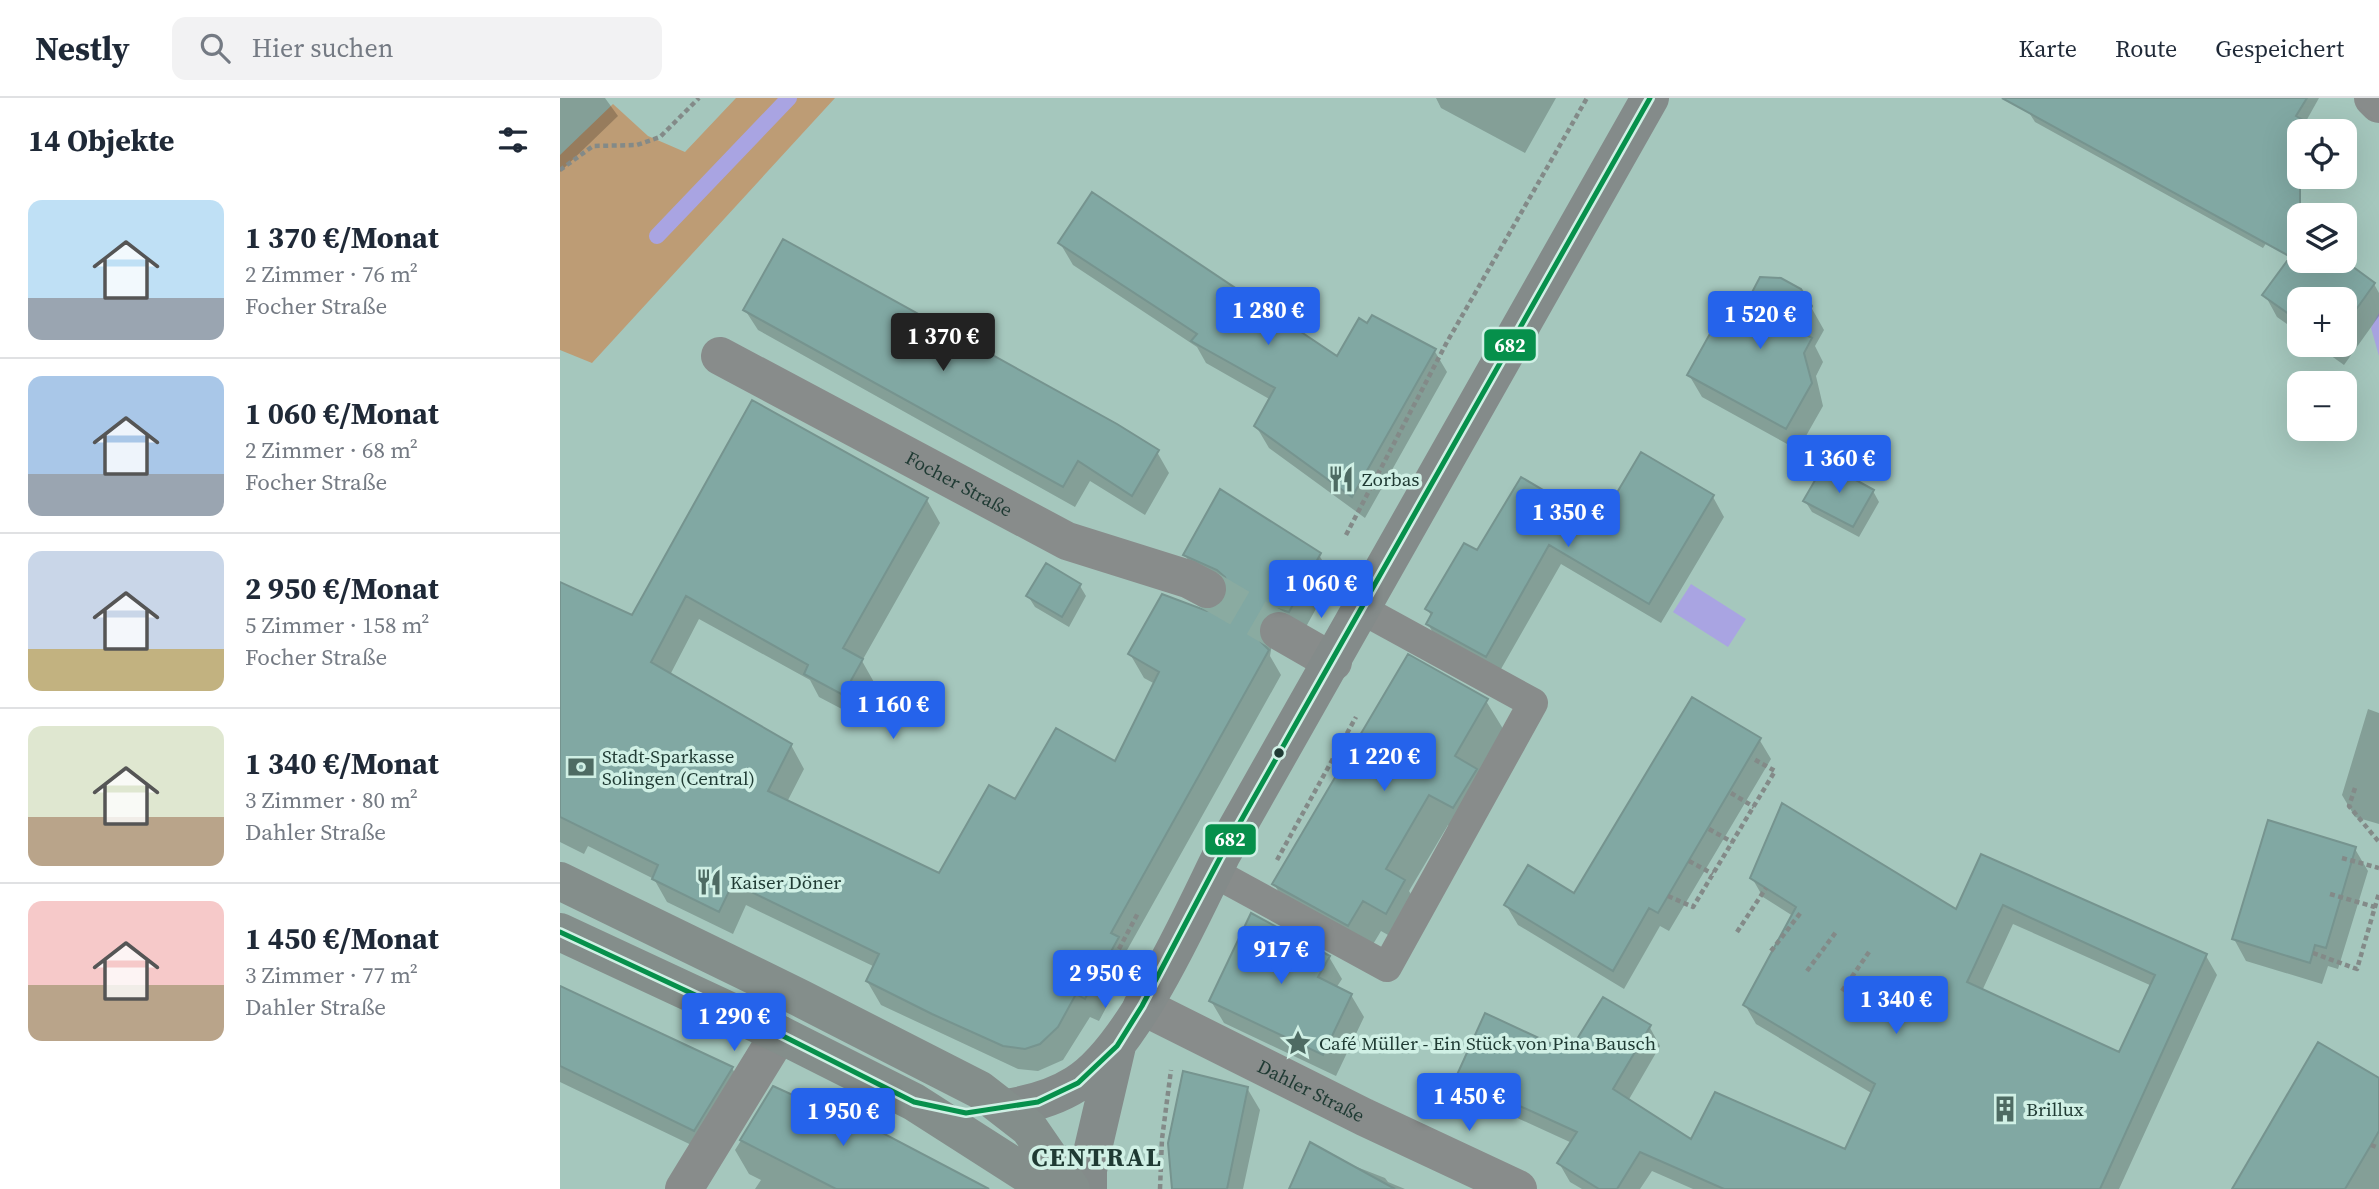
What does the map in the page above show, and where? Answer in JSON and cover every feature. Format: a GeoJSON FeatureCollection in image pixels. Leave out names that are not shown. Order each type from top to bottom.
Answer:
{"type":"FeatureCollection","features":[{"type":"Feature","properties":{"kind":"main road"},"geometry":{"type":"LineString","coordinates":[[914,1102],[967,1113],[1038,1102],[1078,1083],[1117,1046],[1142,1006],[1213,872],[1650,98]]}},
{"type":"Feature","properties":{"kind":"main road"},"geometry":{"type":"LineString","coordinates":[[560,881],[800,998],[980,1090],[1029,1128],[1071,1189]]}},
{"type":"Feature","properties":{"kind":"main road"},"geometry":{"type":"LineString","coordinates":[[560,932],[779,1034],[914,1102],[1050,1189]]}},
{"type":"Feature","properties":{"kind":"main road"},"geometry":{"type":"LineString","coordinates":[[1088,1189],[1088,1170],[1117,1046]]}},
{"type":"Feature","properties":{"kind":"street"},"geometry":{"type":"LineString","coordinates":[[2373,98],[2379,104]]}},
{"type":"Feature","properties":{"kind":"street","name":"Focher Straße"},"geometry":{"type":"LineString","coordinates":[[720,356],[1067,541],[1188,579],[1207,589]]}},
{"type":"Feature","properties":{"kind":"street"},"geometry":{"type":"LineString","coordinates":[[1279,631],[1333,662]]}},
{"type":"Feature","properties":{"kind":"street","name":"Dahler Straße"},"geometry":{"type":"LineString","coordinates":[[1142,1006],[1364,1117],[1518,1189]]}},
{"type":"Feature","properties":{"kind":"street"},"geometry":{"type":"LineString","coordinates":[[684,1189],[779,1034]]}},
{"type":"Feature","properties":{"kind":"lane"},"geometry":{"type":"LineString","coordinates":[[1213,872],[1387,967],[1533,704],[1363,610]]}},
{"type":"Feature","properties":{"kind":"path"},"geometry":{"type":"LineString","coordinates":[[560,170],[593,146],[637,145],[660,137],[698,98]]}},
{"type":"Feature","properties":{"kind":"path"},"geometry":{"type":"LineString","coordinates":[[1344,540],[1447,342],[1587,98]]}},
{"type":"Feature","properties":{"kind":"path"},"geometry":{"type":"LineString","coordinates":[[1668,896],[1693,908],[1775,771],[1752,758]]}},
{"type":"Feature","properties":{"kind":"path"},"geometry":{"type":"LineString","coordinates":[[2355,788],[2349,806],[2379,842]]}},
{"type":"Feature","properties":{"kind":"path"},"geometry":{"type":"LineString","coordinates":[[1731,793],[1754,807]]}},
{"type":"Feature","properties":{"kind":"path"},"geometry":{"type":"LineString","coordinates":[[1709,829],[1732,842]]}},
{"type":"Feature","properties":{"kind":"path"},"geometry":{"type":"LineString","coordinates":[[2342,858],[2379,868]]}},
{"type":"Feature","properties":{"kind":"path"},"geometry":{"type":"LineString","coordinates":[[1689,862],[1713,874]]}},
{"type":"Feature","properties":{"kind":"path"},"geometry":{"type":"LineString","coordinates":[[1737,932],[1766,888]]}},
{"type":"Feature","properties":{"kind":"path"},"geometry":{"type":"LineString","coordinates":[[2313,953],[2357,969],[2379,893]]}},
{"type":"Feature","properties":{"kind":"path"},"geometry":{"type":"LineString","coordinates":[[2330,894],[2375,907]]}},
{"type":"Feature","properties":{"kind":"path"},"geometry":{"type":"LineString","coordinates":[[1109,968],[1142,906]]}},
{"type":"Feature","properties":{"kind":"path"},"geometry":{"type":"LineString","coordinates":[[1771,951],[1802,911]]}},
{"type":"Feature","properties":{"kind":"path"},"geometry":{"type":"LineString","coordinates":[[1807,971],[1836,932]]}},
{"type":"Feature","properties":{"kind":"path"},"geometry":{"type":"LineString","coordinates":[[1842,991],[1869,952]]}},
{"type":"Feature","properties":{"kind":"path"},"geometry":{"type":"LineString","coordinates":[[1160,1189],[1162,1139],[1172,1069]]}},
{"type":"Feature","properties":{"kind":"path"},"geometry":{"type":"LineString","coordinates":[[2371,1145],[2379,1148]]}},
{"type":"Feature","properties":{"kind":"shaded area"},"geometry":{"type":"Polygon","coordinates":[[[736,98],[835,98],[592,363],[560,350],[560,155],[613,104],[648,136],[685,152],[736,98]]]}},
{"type":"Feature","properties":{"kind":"shaded area"},"geometry":{"type":"Polygon","coordinates":[[[2379,313],[2379,356],[2371,328],[2379,313]]]}},
{"type":"Feature","properties":{"kind":"shaded area"},"geometry":{"type":"Polygon","coordinates":[[[1691,584],[1746,619],[1728,647],[1673,612],[1691,584]]]}},
{"type":"Feature","properties":{"kind":"building"},"geometry":{"type":"Polygon","coordinates":[[[2002,98],[2307,98],[2296,116],[2301,119],[2287,119],[2287,189],[2300,189],[2300,203],[2287,203],[2287,255],[2002,98]]]}},
{"type":"Feature","properties":{"kind":"building"},"geometry":{"type":"Polygon","coordinates":[[[1092,192],[1337,356],[1359,318],[1367,323],[1372,315],[1436,349],[1352,497],[1254,426],[1275,388],[1191,341],[1197,334],[1058,243],[1092,192]]]}},
{"type":"Feature","properties":{"kind":"building"},"geometry":{"type":"Polygon","coordinates":[[[783,239],[1117,424],[1159,450],[1132,496],[1078,461],[1063,487],[743,310],[783,239]]]}},
{"type":"Feature","properties":{"kind":"building"},"geometry":{"type":"Polygon","coordinates":[[[2287,261],[2287,273],[2357,273],[2357,270],[2375,283],[2357,308],[2357,287],[2287,287],[2287,313],[2262,295],[2287,261]]]}},
{"type":"Feature","properties":{"kind":"building"},"geometry":{"type":"Polygon","coordinates":[[[1760,277],[1781,278],[1801,289],[1812,306],[1799,331],[1812,338],[1804,353],[1812,383],[1786,429],[1687,375],[1732,294],[1747,302],[1760,277]]]}},
{"type":"Feature","properties":{"kind":"building"},"geometry":{"type":"Polygon","coordinates":[[[752,400],[928,498],[843,648],[863,659],[843,695],[804,674],[808,665],[686,596],[651,662],[792,744],[768,791],[939,873],[989,785],[1015,799],[1056,728],[1115,761],[1159,672],[1128,654],[1162,594],[1207,611],[1218,608],[1227,599],[1229,587],[1225,577],[1217,570],[1183,555],[1220,489],[1321,553],[1289,612],[1278,609],[1269,612],[1260,620],[1257,630],[1260,641],[1269,650],[1111,933],[1119,937],[1085,999],[1076,994],[1058,1027],[1040,1044],[1025,1049],[1003,1046],[932,1014],[866,981],[879,954],[733,883],[719,912],[652,879],[658,865],[560,817],[560,582],[632,615],[752,400]]]}},
{"type":"Feature","properties":{"kind":"building"},"geometry":{"type":"Polygon","coordinates":[[[1641,452],[1714,495],[1649,604],[1549,545],[1486,657],[1426,624],[1432,613],[1425,609],[1464,543],[1477,550],[1521,477],[1599,523],[1641,452]]]}},
{"type":"Feature","properties":{"kind":"building"},"geometry":{"type":"Polygon","coordinates":[[[1825,463],[1874,490],[1853,527],[1803,501],[1825,463]]]}},
{"type":"Feature","properties":{"kind":"building"},"geometry":{"type":"Polygon","coordinates":[[[1046,563],[1081,584],[1062,617],[1026,596],[1046,563]]]}},
{"type":"Feature","properties":{"kind":"building"},"geometry":{"type":"Polygon","coordinates":[[[1408,654],[1488,699],[1455,756],[1477,769],[1453,808],[1429,795],[1386,869],[1405,880],[1386,914],[1363,901],[1348,926],[1272,884],[1408,654]]]}},
{"type":"Feature","properties":{"kind":"building"},"geometry":{"type":"Polygon","coordinates":[[[1692,697],[1761,738],[1658,913],[1649,908],[1613,971],[1504,905],[1528,865],[1574,893],[1692,697]]]}},
{"type":"Feature","properties":{"kind":"building"},"geometry":{"type":"Polygon","coordinates":[[[1782,803],[1956,909],[1981,854],[2207,954],[2100,1189],[1724,1189],[1640,1152],[1617,1189],[1599,1189],[1557,1163],[1577,1132],[1456,1077],[1485,1013],[1569,1052],[1603,997],[1651,1025],[1613,1089],[1691,1139],[1715,1092],[1845,1149],[1875,1084],[1743,1005],[1796,907],[1750,878],[1782,803]],[[2003,905],[1967,982],[2119,1052],[2155,975],[2003,905]]]}},
{"type":"Feature","properties":{"kind":"building"},"geometry":{"type":"Polygon","coordinates":[[[2268,820],[2356,847],[2326,948],[2315,945],[2310,963],[2232,939],[2268,820]]]}},
{"type":"Feature","properties":{"kind":"building"},"geometry":{"type":"Polygon","coordinates":[[[1251,913],[1330,956],[1318,977],[1352,994],[1323,1055],[1209,1001],[1251,913]]]}},
{"type":"Feature","properties":{"kind":"building"},"geometry":{"type":"Polygon","coordinates":[[[560,986],[733,1067],[694,1131],[560,1066],[560,986]]]}},
{"type":"Feature","properties":{"kind":"building"},"geometry":{"type":"Polygon","coordinates":[[[2318,1042],[2379,1078],[2379,1131],[2371,1145],[2345,1189],[2232,1189],[2318,1042]]]}},
{"type":"Feature","properties":{"kind":"building"},"geometry":{"type":"Polygon","coordinates":[[[1183,1071],[1248,1087],[1227,1189],[1172,1189],[1168,1143],[1183,1071]]]}},
{"type":"Feature","properties":{"kind":"building"},"geometry":{"type":"Polygon","coordinates":[[[773,1086],[797,1097],[801,1090],[989,1189],[836,1189],[740,1140],[773,1086]]]}},
{"type":"Feature","properties":{"kind":"building"},"geometry":{"type":"Polygon","coordinates":[[[1310,1142],[1395,1189],[1289,1189],[1310,1142]]]}},
{"type":"Feature","properties":{"kind":"waterway"},"geometry":{"type":"LineString","coordinates":[[657,236],[789,98]]}},
{"type":"Feature","properties":{"kind":"tunnel"},"geometry":{"type":"LineString","coordinates":[[1207,589],[1279,631]]}},
{"type":"Feature","properties":{"kind":"transit line","name":"682"},"geometry":{"type":"LineString","coordinates":[[560,932],[779,1034],[914,1102],[966,1113],[1038,1102],[1078,1083],[1117,1046],[1142,1006],[1221,856],[1650,98]]}},
{"type":"Feature","properties":{"kind":"place","name":"Zorbas"},"geometry":{"type":"Point","coordinates":[1341,479]}},
{"type":"Feature","properties":{"kind":"place","name":"Stadt-Sparkasse Solingen (Central)"},"geometry":{"type":"Point","coordinates":[581,767]}},
{"type":"Feature","properties":{"kind":"place","name":"Kaiser Döner"},"geometry":{"type":"Point","coordinates":[709,882]}},
{"type":"Feature","properties":{"kind":"place","name":"Café Müller - Ein Stück von Pina Bausch"},"geometry":{"type":"Point","coordinates":[1298,1043]}},
{"type":"Feature","properties":{"kind":"place","name":"Brillux"},"geometry":{"type":"Point","coordinates":[2005,1109]}},
{"type":"Feature","properties":{"kind":"district","name":"CENTRAL"},"geometry":{"type":"Point","coordinates":[1097,1157]}}]}
